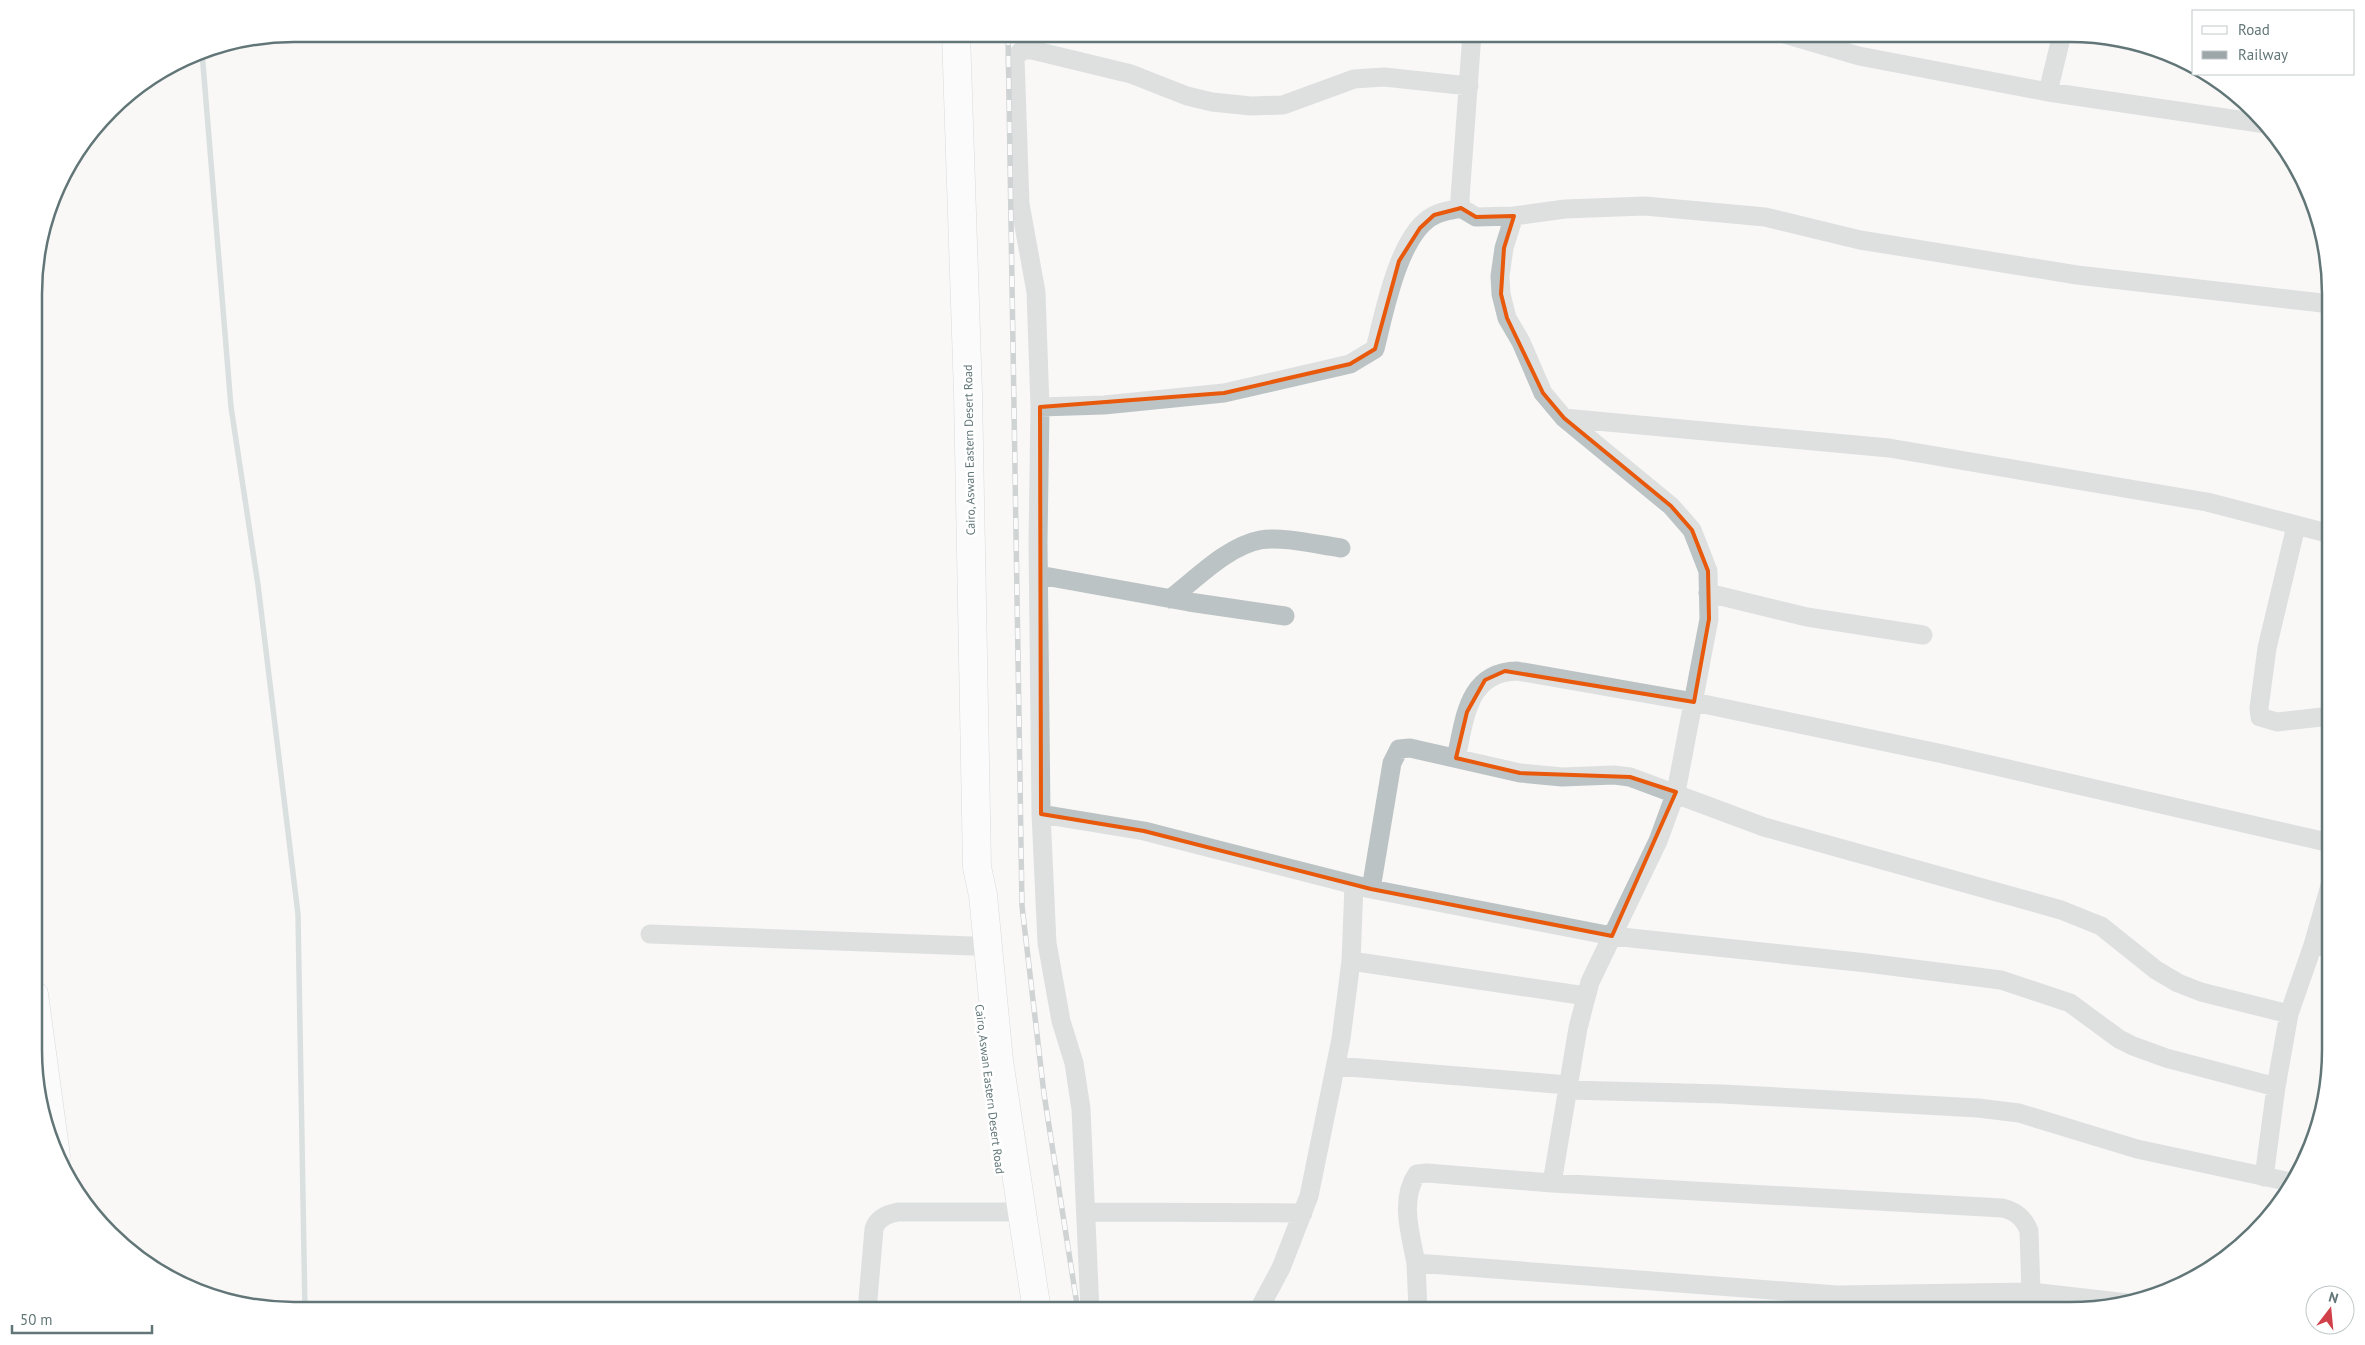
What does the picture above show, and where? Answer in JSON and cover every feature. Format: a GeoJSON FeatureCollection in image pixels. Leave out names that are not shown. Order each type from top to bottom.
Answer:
{"type":"FeatureCollection","features":[{"type":"Feature","properties":{"kind":"highway","name":"Cairo, Aswan Eastern Desert Road"},"geometry":{"type":"LineString","coordinates":[[956,42],[968,403],[977,867],[983,894],[999,1060],[1036,1302]]}},
{"type":"Feature","properties":{"kind":"highway","name":"Cairo, Aswan Eastern Desert Road"},"geometry":{"type":"LineString","coordinates":[[977,867],[968,896],[968,911],[1006,1212],[1021,1302]]}},
{"type":"Feature","properties":{"kind":"main road"},"geometry":{"type":"LineString","coordinates":[[42,1038],[54,1125]]}},
{"type":"Feature","properties":{"kind":"street"},"geometry":{"type":"LineString","coordinates":[[1461,208],[1471,42]]}},
{"type":"Feature","properties":{"kind":"street"},"geometry":{"type":"LineString","coordinates":[[1811,42],[1859,56],[2048,92],[2255,122]]}},
{"type":"Feature","properties":{"kind":"street"},"geometry":{"type":"LineString","coordinates":[[2048,92],[2060,42]]}},
{"type":"Feature","properties":{"kind":"street"},"geometry":{"type":"LineString","coordinates":[[1089,1302],[1087,1275],[1087,1212],[1081,1108],[1074,1063],[1061,1020],[1047,943],[1041,814],[1040,406],[1036,292],[1020,204],[1014,64],[1019,52],[1032,50],[1131,74],[1195,98],[1251,106],[1283,105],[1354,79],[1384,77],[1468,86]]}},
{"type":"Feature","properties":{"kind":"street"},"geometry":{"type":"LineString","coordinates":[[1040,406],[1104,405],[1224,393],[1350,364],[1375,349],[1399,261],[1420,228],[1434,215],[1461,208],[1476,217],[1514,216],[1565,209],[1645,206],[1765,217],[1860,240],[2077,275],[2322,303]]}},
{"type":"Feature","properties":{"kind":"street"},"geometry":{"type":"LineString","coordinates":[[1514,216],[1504,248],[1500,276],[1501,294],[1507,318],[1521,342],[1543,393],[1564,418],[1671,506],[1692,530],[1708,571],[1709,619],[1676,792],[1658,841],[1590,982],[1567,1088],[1552,1182]]}},
{"type":"Feature","properties":{"kind":"street"},"geometry":{"type":"LineString","coordinates":[[1564,418],[1889,448],[2207,502],[2322,532]]}},
{"type":"Feature","properties":{"kind":"street"},"geometry":{"type":"LineString","coordinates":[[2296,526],[2267,648],[2259,708],[2260,717],[2277,722],[2322,717]]}},
{"type":"Feature","properties":{"kind":"street"},"geometry":{"type":"LineString","coordinates":[[1170,598],[1233,551],[1246,544],[1262,540],[1281,540],[1341,548]]}},
{"type":"Feature","properties":{"kind":"street"},"geometry":{"type":"LineString","coordinates":[[1039,575],[1285,616]]}},
{"type":"Feature","properties":{"kind":"street"},"geometry":{"type":"LineString","coordinates":[[1708,594],[1808,618],[1923,635]]}},
{"type":"Feature","properties":{"kind":"street"},"geometry":{"type":"LineString","coordinates":[[1456,758],[1466,712],[1475,692],[1495,673],[1517,670],[1694,702],[1943,754],[2322,841]]}},
{"type":"Feature","properties":{"kind":"street"},"geometry":{"type":"LineString","coordinates":[[1263,1302],[1281,1268],[1309,1196],[1341,1039],[1362,887],[1395,756],[1399,749],[1410,748],[1520,773],[1562,777],[1614,775],[1630,777],[1676,792],[1764,826],[2061,910],[2101,926],[2156,970],[2178,983],[2201,992],[2289,1014]]}},
{"type":"Feature","properties":{"kind":"street"},"geometry":{"type":"LineString","coordinates":[[1041,814],[1144,831],[1362,887],[1612,936],[1867,963],[2001,980],[2070,1003],[2119,1039],[2133,1046],[2166,1058],[2276,1087]]}},
{"type":"Feature","properties":{"kind":"street"},"geometry":{"type":"LineString","coordinates":[[650,934],[972,946]]}},
{"type":"Feature","properties":{"kind":"street"},"geometry":{"type":"LineString","coordinates":[[2264,1177],[2276,1087],[2289,1014],[2322,946]]}},
{"type":"Feature","properties":{"kind":"street"},"geometry":{"type":"LineString","coordinates":[[1351,961],[1586,996]]}},
{"type":"Feature","properties":{"kind":"street"},"geometry":{"type":"LineString","coordinates":[[1336,1066],[1567,1088],[1723,1094],[1978,1108],[2019,1113],[2138,1149],[2286,1181]]}},
{"type":"Feature","properties":{"kind":"street"},"geometry":{"type":"LineString","coordinates":[[1418,1302],[1416,1264],[1407,1203],[1410,1187],[1417,1174],[1427,1173],[2002,1208],[2016,1213],[2025,1222],[2029,1231],[2030,1301]]}},
{"type":"Feature","properties":{"kind":"street"},"geometry":{"type":"LineString","coordinates":[[868,1302],[874,1229],[881,1218],[898,1212],[1006,1212]]}},
{"type":"Feature","properties":{"kind":"street"},"geometry":{"type":"LineString","coordinates":[[1087,1212],[1303,1213]]}},
{"type":"Feature","properties":{"kind":"street"},"geometry":{"type":"LineString","coordinates":[[1416,1264],[1837,1295],[2079,1302]]}},
{"type":"Feature","properties":{"kind":"highlighted area"},"geometry":{"type":"Polygon","coordinates":[[[1461,208],[1476,217],[1514,216],[1504,248],[1501,294],[1507,318],[1543,393],[1564,418],[1671,506],[1692,530],[1708,571],[1709,619],[1694,702],[1505,671],[1485,680],[1467,712],[1456,758],[1520,773],[1630,777],[1676,792],[1612,936],[1371,889],[1144,831],[1041,814],[1040,407],[1224,393],[1350,364],[1375,349],[1399,261],[1420,228],[1434,215],[1461,208]]]}},
{"type":"Feature","properties":{"kind":"waterway"},"geometry":{"type":"LineString","coordinates":[[203,60],[231,407],[258,585],[298,914],[305,1302]]}},
{"type":"Feature","properties":{"kind":"railway"},"geometry":{"type":"LineString","coordinates":[[1008,42],[1022,906],[1044,1094],[1077,1302]]}}]}
